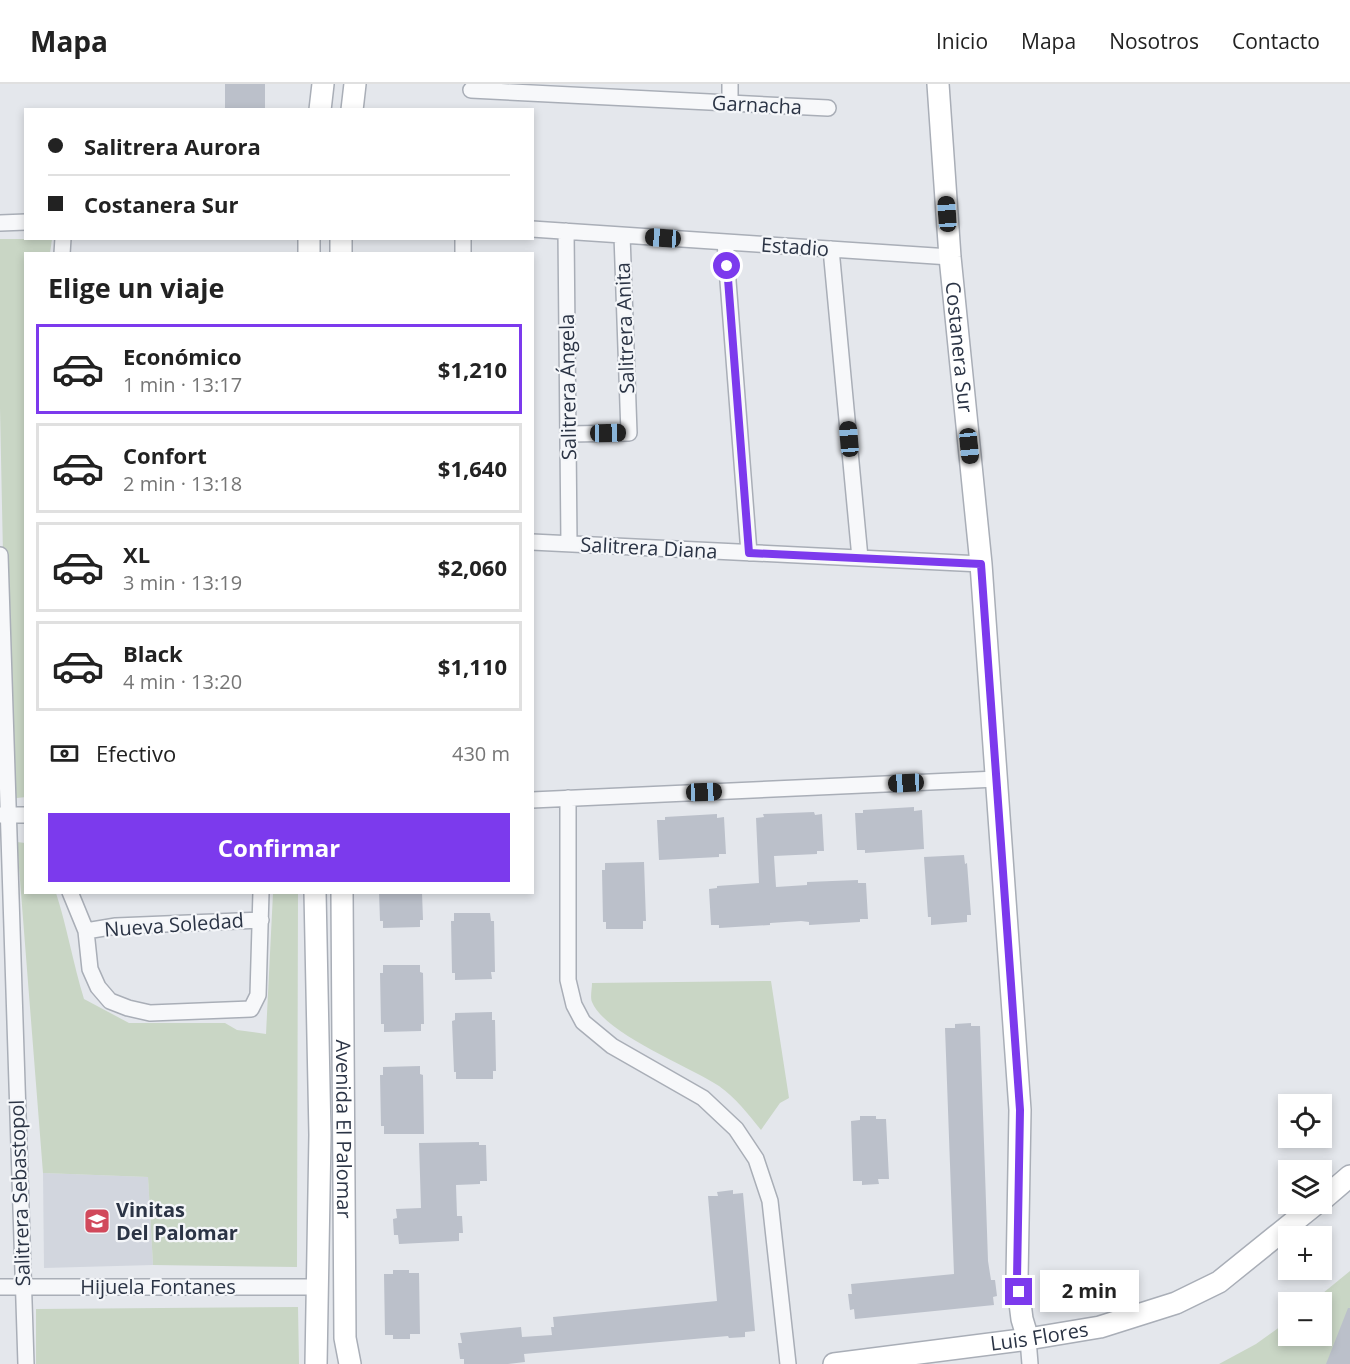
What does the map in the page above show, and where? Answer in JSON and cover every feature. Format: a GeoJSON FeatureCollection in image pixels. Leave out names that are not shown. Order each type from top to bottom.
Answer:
{"type":"FeatureCollection","features":[{"type":"Feature","properties":{"kind":"street"},"geometry":{"type":"LineString","coordinates":[[320,108],[323,84]]}},
{"type":"Feature","properties":{"kind":"street"},"geometry":{"type":"LineString","coordinates":[[352,108],[354,84]]}},
{"type":"Feature","properties":{"kind":"street"},"geometry":{"type":"LineString","coordinates":[[730,84],[730,103]]}},
{"type":"Feature","properties":{"kind":"street","name":"Costanera Sur"},"geometry":{"type":"LineString","coordinates":[[938,84],[950,257],[981,564],[997,779],[1020,1110],[1017,1279],[1022,1319],[1028,1339],[1030,1364]]}},
{"type":"Feature","properties":{"kind":"street","name":"Garnacha"},"geometry":{"type":"LineString","coordinates":[[471,90],[505,88],[828,108]]}},
{"type":"Feature","properties":{"kind":"street"},"geometry":{"type":"LineString","coordinates":[[0,223],[24,222]]}},
{"type":"Feature","properties":{"kind":"street","name":"Estadio"},"geometry":{"type":"LineString","coordinates":[[534,229],[950,257]]}},
{"type":"Feature","properties":{"kind":"street","name":"Salitrera Ángela"},"geometry":{"type":"LineString","coordinates":[[566,231],[569,543]]}},
{"type":"Feature","properties":{"kind":"street","name":"Salitrera Anita"},"geometry":{"type":"LineString","coordinates":[[568,434],[628,433],[622,235]]}},
{"type":"Feature","properties":{"kind":"street"},"geometry":{"type":"LineString","coordinates":[[725,242],[749,553]]}},
{"type":"Feature","properties":{"kind":"street"},"geometry":{"type":"LineString","coordinates":[[831,249],[860,558]]}},
{"type":"Feature","properties":{"kind":"street","name":"Salitrera Diana"},"geometry":{"type":"LineString","coordinates":[[534,542],[981,564]]}},
{"type":"Feature","properties":{"kind":"street","name":"Salitrera Sebastopol"},"geometry":{"type":"LineString","coordinates":[[0,555],[4,815],[26,1364]]}},
{"type":"Feature","properties":{"kind":"street"},"geometry":{"type":"LineString","coordinates":[[534,800],[997,779]]}},
{"type":"Feature","properties":{"kind":"street"},"geometry":{"type":"LineString","coordinates":[[568,798],[568,980],[574,1005],[583,1022],[612,1046],[703,1098],[736,1129],[756,1158],[770,1201],[788,1364]]}},
{"type":"Feature","properties":{"kind":"street"},"geometry":{"type":"LineString","coordinates":[[4,815],[24,815]]}},
{"type":"Feature","properties":{"kind":"street"},"geometry":{"type":"LineString","coordinates":[[71,894],[86,931],[90,969],[98,987],[110,1000],[128,1008],[150,1013],[250,1009],[258,995],[261,894]]}},
{"type":"Feature","properties":{"kind":"street","name":"Avenida El Palomar"},"geometry":{"type":"LineString","coordinates":[[315,894],[320,1135],[315,1364]]}},
{"type":"Feature","properties":{"kind":"street","name":"Avenida El Palomar"},"geometry":{"type":"LineString","coordinates":[[342,894],[345,1338],[350,1364]]}},
{"type":"Feature","properties":{"kind":"street","name":"Nueva Soledad"},"geometry":{"type":"LineString","coordinates":[[86,931],[116,926],[261,920]]}},
{"type":"Feature","properties":{"kind":"street"},"geometry":{"type":"LineString","coordinates":[[1332,1191],[1350,1176]]}},
{"type":"Feature","properties":{"kind":"street","name":"Luis Flores"},"geometry":{"type":"LineString","coordinates":[[834,1364],[1028,1339],[1100,1327],[1176,1303],[1219,1282],[1303,1214]]}},
{"type":"Feature","properties":{"kind":"street","name":"Hijuela Fontanes"},"geometry":{"type":"LineString","coordinates":[[0,1287],[316,1287]]}},
{"type":"Feature","properties":{"kind":"shaded area","name":"Vinitas Del Palomar"},"geometry":{"type":"Polygon","coordinates":[[[43,1173],[148,1177],[153,1265],[44,1268],[43,1173]]]}},
{"type":"Feature","properties":{"kind":"green space"},"geometry":{"type":"Polygon","coordinates":[[[0,239],[52,240],[50,252],[24,252],[24,797],[8,799],[0,408],[0,239]]]}},
{"type":"Feature","properties":{"kind":"green space"},"geometry":{"type":"Polygon","coordinates":[[[17,842],[24,843],[24,894],[56,894],[84,999],[129,1023],[225,1023],[237,1030],[266,1034],[273,894],[298,894],[297,1267],[153,1265],[148,1177],[43,1173],[17,842]]]}},
{"type":"Feature","properties":{"kind":"green space"},"geometry":{"type":"Polygon","coordinates":[[[771,981],[789,1098],[780,1103],[761,1130],[742,1107],[719,1086],[613,1026],[600,1014],[591,998],[592,983],[771,981]]]}},
{"type":"Feature","properties":{"kind":"green space"},"geometry":{"type":"Polygon","coordinates":[[[1350,1271],[1350,1364],[1219,1364],[1256,1344],[1278,1328],[1278,1346],[1332,1346],[1332,1292],[1324,1292],[1350,1271]]]}},
{"type":"Feature","properties":{"kind":"green space"},"geometry":{"type":"Polygon","coordinates":[[[298,1307],[299,1364],[36,1364],[36,1309],[298,1307]]]}},
{"type":"Feature","properties":{"kind":"building"},"geometry":{"type":"Polygon","coordinates":[[[225,84],[265,84],[265,108],[225,108],[225,84]]]}},
{"type":"Feature","properties":{"kind":"building"},"geometry":{"type":"Polygon","coordinates":[[[914,807],[914,811],[922,810],[924,849],[865,853],[865,850],[857,850],[855,813],[863,813],[863,810],[914,807]]]}},
{"type":"Feature","properties":{"kind":"building"},"geometry":{"type":"Polygon","coordinates":[[[814,812],[815,815],[822,814],[824,851],[817,851],[817,854],[774,856],[776,887],[807,885],[807,882],[858,880],[858,883],[866,883],[868,919],[860,919],[860,922],[809,925],[809,922],[801,921],[719,928],[719,925],[711,925],[709,889],[717,888],[717,886],[759,883],[756,818],[764,817],[763,814],[814,812]]]}},
{"type":"Feature","properties":{"kind":"building"},"geometry":{"type":"Polygon","coordinates":[[[717,814],[717,818],[724,817],[726,854],[719,854],[719,857],[659,860],[657,820],[665,820],[665,817],[717,814]]]}},
{"type":"Feature","properties":{"kind":"building"},"geometry":{"type":"Polygon","coordinates":[[[964,855],[965,864],[967,863],[971,915],[967,915],[967,922],[931,925],[931,917],[928,917],[924,857],[964,855]]]}},
{"type":"Feature","properties":{"kind":"building"},"geometry":{"type":"Polygon","coordinates":[[[644,862],[646,921],[643,921],[643,929],[606,929],[606,922],[603,922],[602,870],[605,870],[605,863],[644,862]]]}},
{"type":"Feature","properties":{"kind":"building"},"geometry":{"type":"Polygon","coordinates":[[[379,894],[422,894],[423,920],[420,920],[420,927],[383,928],[383,921],[380,921],[379,894]]]}},
{"type":"Feature","properties":{"kind":"building"},"geometry":{"type":"Polygon","coordinates":[[[454,913],[490,913],[491,921],[494,921],[495,972],[491,972],[492,979],[455,980],[455,973],[452,973],[451,921],[454,921],[454,913]]]}},
{"type":"Feature","properties":{"kind":"building"},"geometry":{"type":"Polygon","coordinates":[[[383,965],[420,965],[420,972],[423,973],[424,1024],[421,1024],[421,1031],[384,1032],[384,1024],[381,1024],[380,973],[383,973],[383,965]]]}},
{"type":"Feature","properties":{"kind":"building"},"geometry":{"type":"Polygon","coordinates":[[[492,1012],[492,1020],[495,1020],[496,1071],[493,1071],[493,1079],[456,1079],[452,1021],[455,1020],[455,1013],[492,1012]]]}},
{"type":"Feature","properties":{"kind":"building"},"geometry":{"type":"Polygon","coordinates":[[[971,1023],[971,1026],[980,1026],[988,1261],[991,1280],[995,1280],[997,1296],[993,1297],[994,1305],[855,1319],[854,1309],[850,1310],[848,1294],[852,1294],[851,1284],[954,1274],[945,1028],[955,1028],[955,1024],[971,1023]]]}},
{"type":"Feature","properties":{"kind":"building"},"geometry":{"type":"Polygon","coordinates":[[[420,1066],[420,1074],[423,1075],[424,1134],[384,1134],[384,1126],[381,1126],[380,1075],[383,1075],[383,1067],[420,1066]]]}},
{"type":"Feature","properties":{"kind":"building"},"geometry":{"type":"Polygon","coordinates":[[[860,1116],[876,1116],[876,1119],[886,1119],[889,1179],[878,1179],[879,1184],[862,1185],[862,1181],[853,1181],[851,1121],[860,1120],[860,1116]]]}},
{"type":"Feature","properties":{"kind":"building"},"geometry":{"type":"Polygon","coordinates":[[[479,1142],[479,1145],[486,1145],[487,1181],[480,1181],[480,1184],[456,1185],[457,1216],[462,1216],[463,1233],[459,1233],[459,1241],[399,1244],[398,1235],[394,1235],[393,1219],[397,1218],[396,1209],[421,1208],[419,1143],[479,1142]]]}},
{"type":"Feature","properties":{"kind":"building"},"geometry":{"type":"Polygon","coordinates":[[[733,1190],[733,1194],[743,1193],[755,1331],[745,1332],[745,1337],[729,1338],[728,1336],[524,1354],[525,1362],[508,1364],[464,1364],[464,1359],[460,1359],[458,1343],[462,1343],[460,1333],[521,1327],[522,1337],[552,1335],[553,1317],[717,1301],[708,1196],[718,1196],[717,1192],[733,1190]]]}},
{"type":"Feature","properties":{"kind":"building"},"geometry":{"type":"Polygon","coordinates":[[[393,1270],[409,1270],[409,1273],[419,1273],[420,1334],[410,1334],[410,1339],[393,1339],[393,1335],[385,1335],[384,1274],[393,1274],[393,1270]]]}},
{"type":"Feature","properties":{"kind":"building"},"geometry":{"type":"Polygon","coordinates":[[[1348,1308],[1350,1308],[1350,1364],[1326,1364],[1348,1308]]]}},
{"type":"Feature","properties":{"kind":"place","name":"Vinitas Del Palomar"},"geometry":{"type":"Point","coordinates":[97,1221]}},
{"type":"Feature","properties":{"kind":"route"},"geometry":{"type":"LineString","coordinates":[[727,266],[749,553],[981,564],[1020,1110],[1017,1279],[1019,1292]]}}]}
